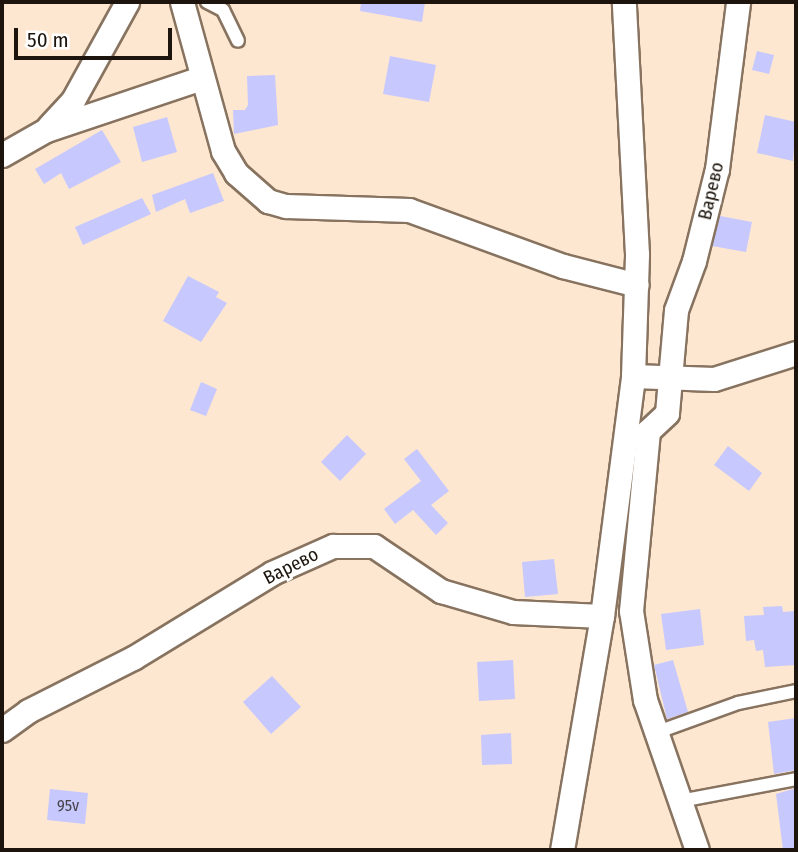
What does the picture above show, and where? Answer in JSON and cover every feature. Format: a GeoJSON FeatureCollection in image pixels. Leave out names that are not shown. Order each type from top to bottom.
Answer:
{"type":"FeatureCollection","features":[{"type":"Feature","properties":{"kind":"street"},"geometry":{"type":"LineString","coordinates":[[46,130],[73,100],[127,2]]}},
{"type":"Feature","properties":{"kind":"street"},"geometry":{"type":"LineString","coordinates":[[182,2],[201,78],[228,163],[268,201],[286,206],[393,206],[563,267],[637,285]]}},
{"type":"Feature","properties":{"kind":"street"},"geometry":{"type":"LineString","coordinates":[[562,850],[602,616],[633,376],[637,254],[624,2]]}},
{"type":"Feature","properties":{"kind":"street","name":"Варево"},"geometry":{"type":"LineString","coordinates":[[697,850],[655,733],[638,665],[631,611],[648,431],[667,413],[674,377],[677,310],[694,261],[717,169],[738,2]]}},
{"type":"Feature","properties":{"kind":"street"},"geometry":{"type":"LineString","coordinates":[[2,155],[46,130],[201,78]]}},
{"type":"Feature","properties":{"kind":"street"},"geometry":{"type":"LineString","coordinates":[[633,376],[714,379],[796,353]]}},
{"type":"Feature","properties":{"kind":"street","name":"Варево"},"geometry":{"type":"LineString","coordinates":[[2,730],[28,711],[133,658],[272,573],[333,546],[374,545],[440,591],[513,612],[602,616]]}},
{"type":"Feature","properties":{"kind":"lane"},"geometry":{"type":"LineString","coordinates":[[207,2],[223,10],[238,41]]}},
{"type":"Feature","properties":{"kind":"lane"},"geometry":{"type":"LineString","coordinates":[[655,733],[738,703],[796,691]]}},
{"type":"Feature","properties":{"kind":"lane"},"geometry":{"type":"LineString","coordinates":[[680,801],[796,779]]}},
{"type":"Feature","properties":{"kind":"building"},"geometry":{"type":"Polygon","coordinates":[[[361,2],[425,2],[422,22],[360,11],[361,2]]]}},
{"type":"Feature","properties":{"kind":"building"},"geometry":{"type":"Polygon","coordinates":[[[757,51],[774,55],[769,74],[752,70],[757,51]]]}},
{"type":"Feature","properties":{"kind":"building"},"geometry":{"type":"Polygon","coordinates":[[[390,56],[436,65],[429,102],[383,94],[390,56]]]}},
{"type":"Feature","properties":{"kind":"building"},"geometry":{"type":"Polygon","coordinates":[[[275,75],[278,125],[234,134],[233,110],[245,110],[248,105],[247,76],[275,75]]]}},
{"type":"Feature","properties":{"kind":"building"},"geometry":{"type":"Polygon","coordinates":[[[765,115],[796,122],[793,161],[757,153],[765,115]]]}},
{"type":"Feature","properties":{"kind":"building"},"geometry":{"type":"Polygon","coordinates":[[[167,117],[177,152],[142,162],[133,127],[167,117]]]}},
{"type":"Feature","properties":{"kind":"building"},"geometry":{"type":"Polygon","coordinates":[[[102,130],[121,162],[69,189],[61,173],[44,184],[35,169],[102,130]]]}},
{"type":"Feature","properties":{"kind":"building"},"geometry":{"type":"Polygon","coordinates":[[[213,173],[224,201],[190,213],[185,199],[156,212],[152,195],[213,173]]]}},
{"type":"Feature","properties":{"kind":"building"},"geometry":{"type":"Polygon","coordinates":[[[142,198],[151,214],[83,245],[75,227],[142,198]]]}},
{"type":"Feature","properties":{"kind":"building"},"geometry":{"type":"Polygon","coordinates":[[[720,216],[752,222],[746,252],[712,246],[720,216]]]}},
{"type":"Feature","properties":{"kind":"building"},"geometry":{"type":"Polygon","coordinates":[[[188,276],[219,292],[216,297],[227,303],[201,342],[163,321],[188,276]]]}},
{"type":"Feature","properties":{"kind":"building"},"geometry":{"type":"Polygon","coordinates":[[[201,382],[217,389],[206,416],[190,410],[201,382]]]}},
{"type":"Feature","properties":{"kind":"building"},"geometry":{"type":"Polygon","coordinates":[[[347,435],[366,454],[340,481],[321,462],[347,435]]]}},
{"type":"Feature","properties":{"kind":"building"},"geometry":{"type":"Polygon","coordinates":[[[728,446],[762,473],[749,491],[714,465],[728,446]]]}},
{"type":"Feature","properties":{"kind":"building"},"geometry":{"type":"Polygon","coordinates":[[[417,449],[449,491],[431,505],[448,523],[436,535],[413,510],[395,524],[384,509],[421,481],[404,459],[417,449]]]}},
{"type":"Feature","properties":{"kind":"building"},"geometry":{"type":"Polygon","coordinates":[[[554,559],[558,594],[525,597],[522,562],[554,559]]]}},
{"type":"Feature","properties":{"kind":"building"},"geometry":{"type":"Polygon","coordinates":[[[782,606],[783,612],[795,611],[796,665],[765,667],[763,650],[756,651],[754,640],[746,641],[744,616],[764,615],[763,607],[782,606]]]}},
{"type":"Feature","properties":{"kind":"building"},"geometry":{"type":"Polygon","coordinates":[[[700,609],[704,645],[666,650],[661,614],[700,609]]]}},
{"type":"Feature","properties":{"kind":"building"},"geometry":{"type":"Polygon","coordinates":[[[513,660],[515,699],[479,701],[477,662],[513,660]]]}},
{"type":"Feature","properties":{"kind":"building"},"geometry":{"type":"Polygon","coordinates":[[[673,660],[688,712],[667,719],[654,665],[673,660]]]}},
{"type":"Feature","properties":{"kind":"building"},"geometry":{"type":"Polygon","coordinates":[[[272,676],[301,707],[271,734],[243,702],[272,676]]]}},
{"type":"Feature","properties":{"kind":"building"},"geometry":{"type":"Polygon","coordinates":[[[796,718],[796,770],[774,774],[768,722],[796,718]]]}},
{"type":"Feature","properties":{"kind":"building"},"geometry":{"type":"Polygon","coordinates":[[[511,733],[512,764],[482,765],[481,735],[511,733]]]}},
{"type":"Feature","properties":{"kind":"building"},"geometry":{"type":"Polygon","coordinates":[[[796,788],[796,850],[783,850],[776,794],[796,788]]]}},
{"type":"Feature","properties":{"kind":"building"},"geometry":{"type":"Polygon","coordinates":[[[50,789],[88,793],[85,824],[47,820],[50,789]]]}}]}
